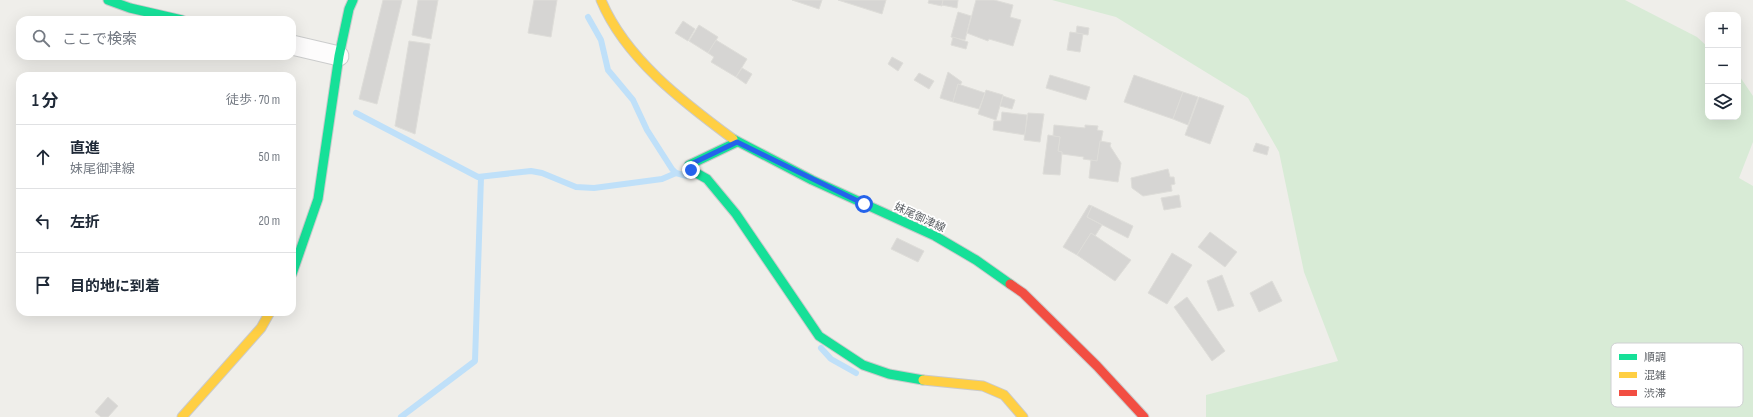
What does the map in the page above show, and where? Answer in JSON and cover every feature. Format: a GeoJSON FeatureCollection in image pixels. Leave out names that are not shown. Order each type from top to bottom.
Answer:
{"type":"FeatureCollection","features":[{"type":"Feature","properties":{"kind":"street"},"geometry":{"type":"LineString","coordinates":[[108,0],[130,8],[165,16]]}},
{"type":"Feature","properties":{"kind":"street"},"geometry":{"type":"LineString","coordinates":[[296,262],[318,199],[339,56],[349,9],[353,0]]}},
{"type":"Feature","properties":{"kind":"street","name":"妹尾御津線"},"geometry":{"type":"LineString","coordinates":[[601,0],[608,16],[633,52],[688,106],[737,142],[812,180],[935,236],[976,260],[1023,293],[1097,366],[1144,417]]}},
{"type":"Feature","properties":{"kind":"street"},"geometry":{"type":"LineString","coordinates":[[296,46],[339,56]]}},
{"type":"Feature","properties":{"kind":"street"},"geometry":{"type":"LineString","coordinates":[[737,142],[689,165],[691,170],[707,179],[736,214],[819,336],[863,365],[889,374],[912,379],[984,386],[1004,395],[1023,417]]}},
{"type":"Feature","properties":{"kind":"street"},"geometry":{"type":"LineString","coordinates":[[182,417],[261,328],[268,316]]}},
{"type":"Feature","properties":{"kind":"green space"},"geometry":{"type":"Polygon","coordinates":[[[1052,0],[1625,0],[1697,37],[1705,44],[1705,120],[1741,120],[1741,78],[1753,96],[1753,142],[1739,178],[1753,186],[1753,417],[1206,417],[1206,395],[1338,361],[1304,272],[1279,152],[1248,98],[1116,17],[1052,0]]]}},
{"type":"Feature","properties":{"kind":"building"},"geometry":{"type":"Polygon","coordinates":[[[383,0],[402,0],[377,104],[359,99],[383,0]]]}},
{"type":"Feature","properties":{"kind":"building"},"geometry":{"type":"Polygon","coordinates":[[[418,0],[438,0],[431,39],[412,35],[418,0]]]}},
{"type":"Feature","properties":{"kind":"building"},"geometry":{"type":"Polygon","coordinates":[[[534,0],[557,0],[551,37],[528,33],[534,0]]]}},
{"type":"Feature","properties":{"kind":"building"},"geometry":{"type":"Polygon","coordinates":[[[792,0],[822,0],[819,9],[792,0]]]}},
{"type":"Feature","properties":{"kind":"building"},"geometry":{"type":"Polygon","coordinates":[[[838,0],[886,0],[882,14],[838,0]]]}},
{"type":"Feature","properties":{"kind":"building"},"geometry":{"type":"Polygon","coordinates":[[[929,0],[943,0],[942,6],[928,3],[929,0]]]}},
{"type":"Feature","properties":{"kind":"building"},"geometry":{"type":"Polygon","coordinates":[[[943,0],[958,0],[957,8],[942,5],[943,0]]]}},
{"type":"Feature","properties":{"kind":"building"},"geometry":{"type":"Polygon","coordinates":[[[976,0],[994,0],[1013,5],[1010,17],[1021,20],[1013,46],[989,39],[988,41],[967,33],[976,0]]]}},
{"type":"Feature","properties":{"kind":"building"},"geometry":{"type":"Polygon","coordinates":[[[958,12],[971,16],[965,40],[951,37],[958,12]]]}},
{"type":"Feature","properties":{"kind":"building"},"geometry":{"type":"Polygon","coordinates":[[[683,21],[695,29],[688,41],[675,33],[683,21]]]}},
{"type":"Feature","properties":{"kind":"building"},"geometry":{"type":"Polygon","coordinates":[[[699,25],[718,37],[708,53],[689,41],[699,25]]]}},
{"type":"Feature","properties":{"kind":"building"},"geometry":{"type":"Polygon","coordinates":[[[1077,26],[1089,28],[1088,35],[1076,33],[1077,26]]]}},
{"type":"Feature","properties":{"kind":"building"},"geometry":{"type":"Polygon","coordinates":[[[1070,32],[1083,34],[1080,52],[1067,50],[1070,32]]]}},
{"type":"Feature","properties":{"kind":"building"},"geometry":{"type":"Polygon","coordinates":[[[953,37],[968,42],[966,49],[951,45],[953,37]]]}},
{"type":"Feature","properties":{"kind":"building"},"geometry":{"type":"Polygon","coordinates":[[[716,40],[747,59],[736,77],[711,62],[714,57],[708,53],[716,40]]]}},
{"type":"Feature","properties":{"kind":"building"},"geometry":{"type":"Polygon","coordinates":[[[409,41],[430,44],[415,134],[395,126],[409,41]]]}},
{"type":"Feature","properties":{"kind":"building"},"geometry":{"type":"Polygon","coordinates":[[[892,57],[903,63],[898,71],[888,64],[892,57]]]}},
{"type":"Feature","properties":{"kind":"building"},"geometry":{"type":"Polygon","coordinates":[[[742,68],[752,74],[746,84],[736,77],[742,68]]]}},
{"type":"Feature","properties":{"kind":"building"},"geometry":{"type":"Polygon","coordinates":[[[948,72],[962,82],[960,85],[958,84],[953,102],[940,98],[948,72]]]}},
{"type":"Feature","properties":{"kind":"building"},"geometry":{"type":"Polygon","coordinates":[[[919,73],[934,81],[929,89],[914,80],[919,73]]]}},
{"type":"Feature","properties":{"kind":"building"},"geometry":{"type":"Polygon","coordinates":[[[1050,75],[1090,87],[1086,100],[1046,88],[1050,75]]]}},
{"type":"Feature","properties":{"kind":"building"},"geometry":{"type":"Polygon","coordinates":[[[1134,75],[1183,92],[1173,119],[1124,102],[1134,75]]]}},
{"type":"Feature","properties":{"kind":"building"},"geometry":{"type":"Polygon","coordinates":[[[958,84],[985,93],[979,109],[953,102],[958,84]]]}},
{"type":"Feature","properties":{"kind":"building"},"geometry":{"type":"Polygon","coordinates":[[[986,90],[1003,95],[996,120],[978,114],[986,90]]]}},
{"type":"Feature","properties":{"kind":"building"},"geometry":{"type":"Polygon","coordinates":[[[1183,92],[1198,97],[1188,125],[1173,119],[1183,92]]]}},
{"type":"Feature","properties":{"kind":"building"},"geometry":{"type":"Polygon","coordinates":[[[1003,96],[1015,100],[1012,109],[1000,106],[1003,96]]]}},
{"type":"Feature","properties":{"kind":"building"},"geometry":{"type":"Polygon","coordinates":[[[1199,97],[1224,106],[1210,144],[1185,135],[1199,97]]]}},
{"type":"Feature","properties":{"kind":"building"},"geometry":{"type":"Polygon","coordinates":[[[1002,112],[1027,115],[1025,135],[993,130],[994,121],[1001,121],[1002,112]]]}},
{"type":"Feature","properties":{"kind":"building"},"geometry":{"type":"Polygon","coordinates":[[[1028,113],[1044,114],[1040,142],[1024,140],[1028,113]]]}},
{"type":"Feature","properties":{"kind":"building"},"geometry":{"type":"Polygon","coordinates":[[[1054,125],[1085,128],[1085,125],[1098,126],[1097,130],[1103,131],[1097,161],[1083,159],[1084,157],[1062,154],[1062,152],[1058,151],[1060,137],[1053,136],[1054,125]]]}},
{"type":"Feature","properties":{"kind":"building"},"geometry":{"type":"Polygon","coordinates":[[[1048,135],[1060,137],[1058,151],[1062,152],[1060,175],[1043,174],[1048,135]]]}},
{"type":"Feature","properties":{"kind":"building"},"geometry":{"type":"Polygon","coordinates":[[[1100,141],[1111,143],[1110,146],[1121,163],[1118,182],[1089,178],[1091,160],[1097,161],[1100,141]]]}},
{"type":"Feature","properties":{"kind":"building"},"geometry":{"type":"Polygon","coordinates":[[[1256,143],[1269,147],[1267,155],[1253,151],[1256,143]]]}},
{"type":"Feature","properties":{"kind":"building"},"geometry":{"type":"Polygon","coordinates":[[[1168,169],[1170,177],[1174,177],[1175,184],[1171,185],[1172,191],[1143,196],[1132,188],[1131,178],[1168,169]]]}},
{"type":"Feature","properties":{"kind":"building"},"geometry":{"type":"Polygon","coordinates":[[[1179,195],[1181,207],[1164,210],[1161,198],[1179,195]]]}},
{"type":"Feature","properties":{"kind":"building"},"geometry":{"type":"Polygon","coordinates":[[[1089,205],[1092,206],[1087,217],[1102,225],[1095,236],[1091,233],[1077,255],[1063,247],[1089,205]]]}},
{"type":"Feature","properties":{"kind":"building"},"geometry":{"type":"Polygon","coordinates":[[[1092,206],[1133,226],[1128,238],[1087,217],[1092,206]]]}},
{"type":"Feature","properties":{"kind":"building"},"geometry":{"type":"Polygon","coordinates":[[[1210,232],[1237,252],[1225,267],[1198,247],[1210,232]]]}},
{"type":"Feature","properties":{"kind":"building"},"geometry":{"type":"Polygon","coordinates":[[[1091,233],[1131,260],[1115,281],[1077,255],[1091,233]]]}},
{"type":"Feature","properties":{"kind":"building"},"geometry":{"type":"Polygon","coordinates":[[[897,238],[924,251],[918,262],[891,249],[897,238]]]}},
{"type":"Feature","properties":{"kind":"building"},"geometry":{"type":"Polygon","coordinates":[[[1172,253],[1192,265],[1167,304],[1148,293],[1172,253]]]}},
{"type":"Feature","properties":{"kind":"building"},"geometry":{"type":"Polygon","coordinates":[[[1222,275],[1234,306],[1218,311],[1207,281],[1222,275]]]}},
{"type":"Feature","properties":{"kind":"building"},"geometry":{"type":"Polygon","coordinates":[[[1272,281],[1282,301],[1259,312],[1250,293],[1272,281]]]}},
{"type":"Feature","properties":{"kind":"building"},"geometry":{"type":"Polygon","coordinates":[[[1187,297],[1225,351],[1212,361],[1174,307],[1187,297]]]}},
{"type":"Feature","properties":{"kind":"building"},"geometry":{"type":"Polygon","coordinates":[[[108,397],[118,406],[108,417],[101,417],[95,412],[108,397]]]}},
{"type":"Feature","properties":{"kind":"waterway"},"geometry":{"type":"LineString","coordinates":[[588,17],[601,40],[608,70],[633,100],[647,130],[672,169],[676,173],[687,176]]}},
{"type":"Feature","properties":{"kind":"waterway"},"geometry":{"type":"LineString","coordinates":[[356,113],[478,177],[531,171],[542,173],[576,187],[594,188],[662,179],[676,173]]}},
{"type":"Feature","properties":{"kind":"waterway"},"geometry":{"type":"LineString","coordinates":[[401,417],[475,361],[481,177]]}},
{"type":"Feature","properties":{"kind":"waterway"},"geometry":{"type":"LineString","coordinates":[[821,348],[831,359],[856,373]]}},
{"type":"Feature","properties":{"kind":"traffic: fast"},"geometry":{"type":"LineString","coordinates":[[108,0],[130,8],[165,16]]}},
{"type":"Feature","properties":{"kind":"traffic: fast"},"geometry":{"type":"LineString","coordinates":[[296,262],[318,199],[339,56],[349,9],[353,0]]}},
{"type":"Feature","properties":{"kind":"traffic: fast"},"geometry":{"type":"LineString","coordinates":[[733,139],[812,180],[935,236],[976,260],[1010,284]]}},
{"type":"Feature","properties":{"kind":"traffic: fast"},"geometry":{"type":"LineString","coordinates":[[737,142],[689,165],[691,170],[707,179],[736,214],[819,336],[863,365],[889,374],[923,380]]}},
{"type":"Feature","properties":{"kind":"traffic: slow"},"geometry":{"type":"LineString","coordinates":[[601,0],[612,21],[640,60],[676,94],[733,139]]}},
{"type":"Feature","properties":{"kind":"traffic: slow"},"geometry":{"type":"LineString","coordinates":[[182,417],[261,328],[268,316]]}},
{"type":"Feature","properties":{"kind":"traffic: slow"},"geometry":{"type":"LineString","coordinates":[[923,380],[983,386],[1004,395],[1023,417]]}},
{"type":"Feature","properties":{"kind":"traffic: jam"},"geometry":{"type":"LineString","coordinates":[[1010,284],[1023,293],[1097,366],[1144,417]]}},
{"type":"Feature","properties":{"kind":"route"},"geometry":{"type":"LineString","coordinates":[[691,170],[689,165],[737,142],[812,180],[864,204]]}}]}
